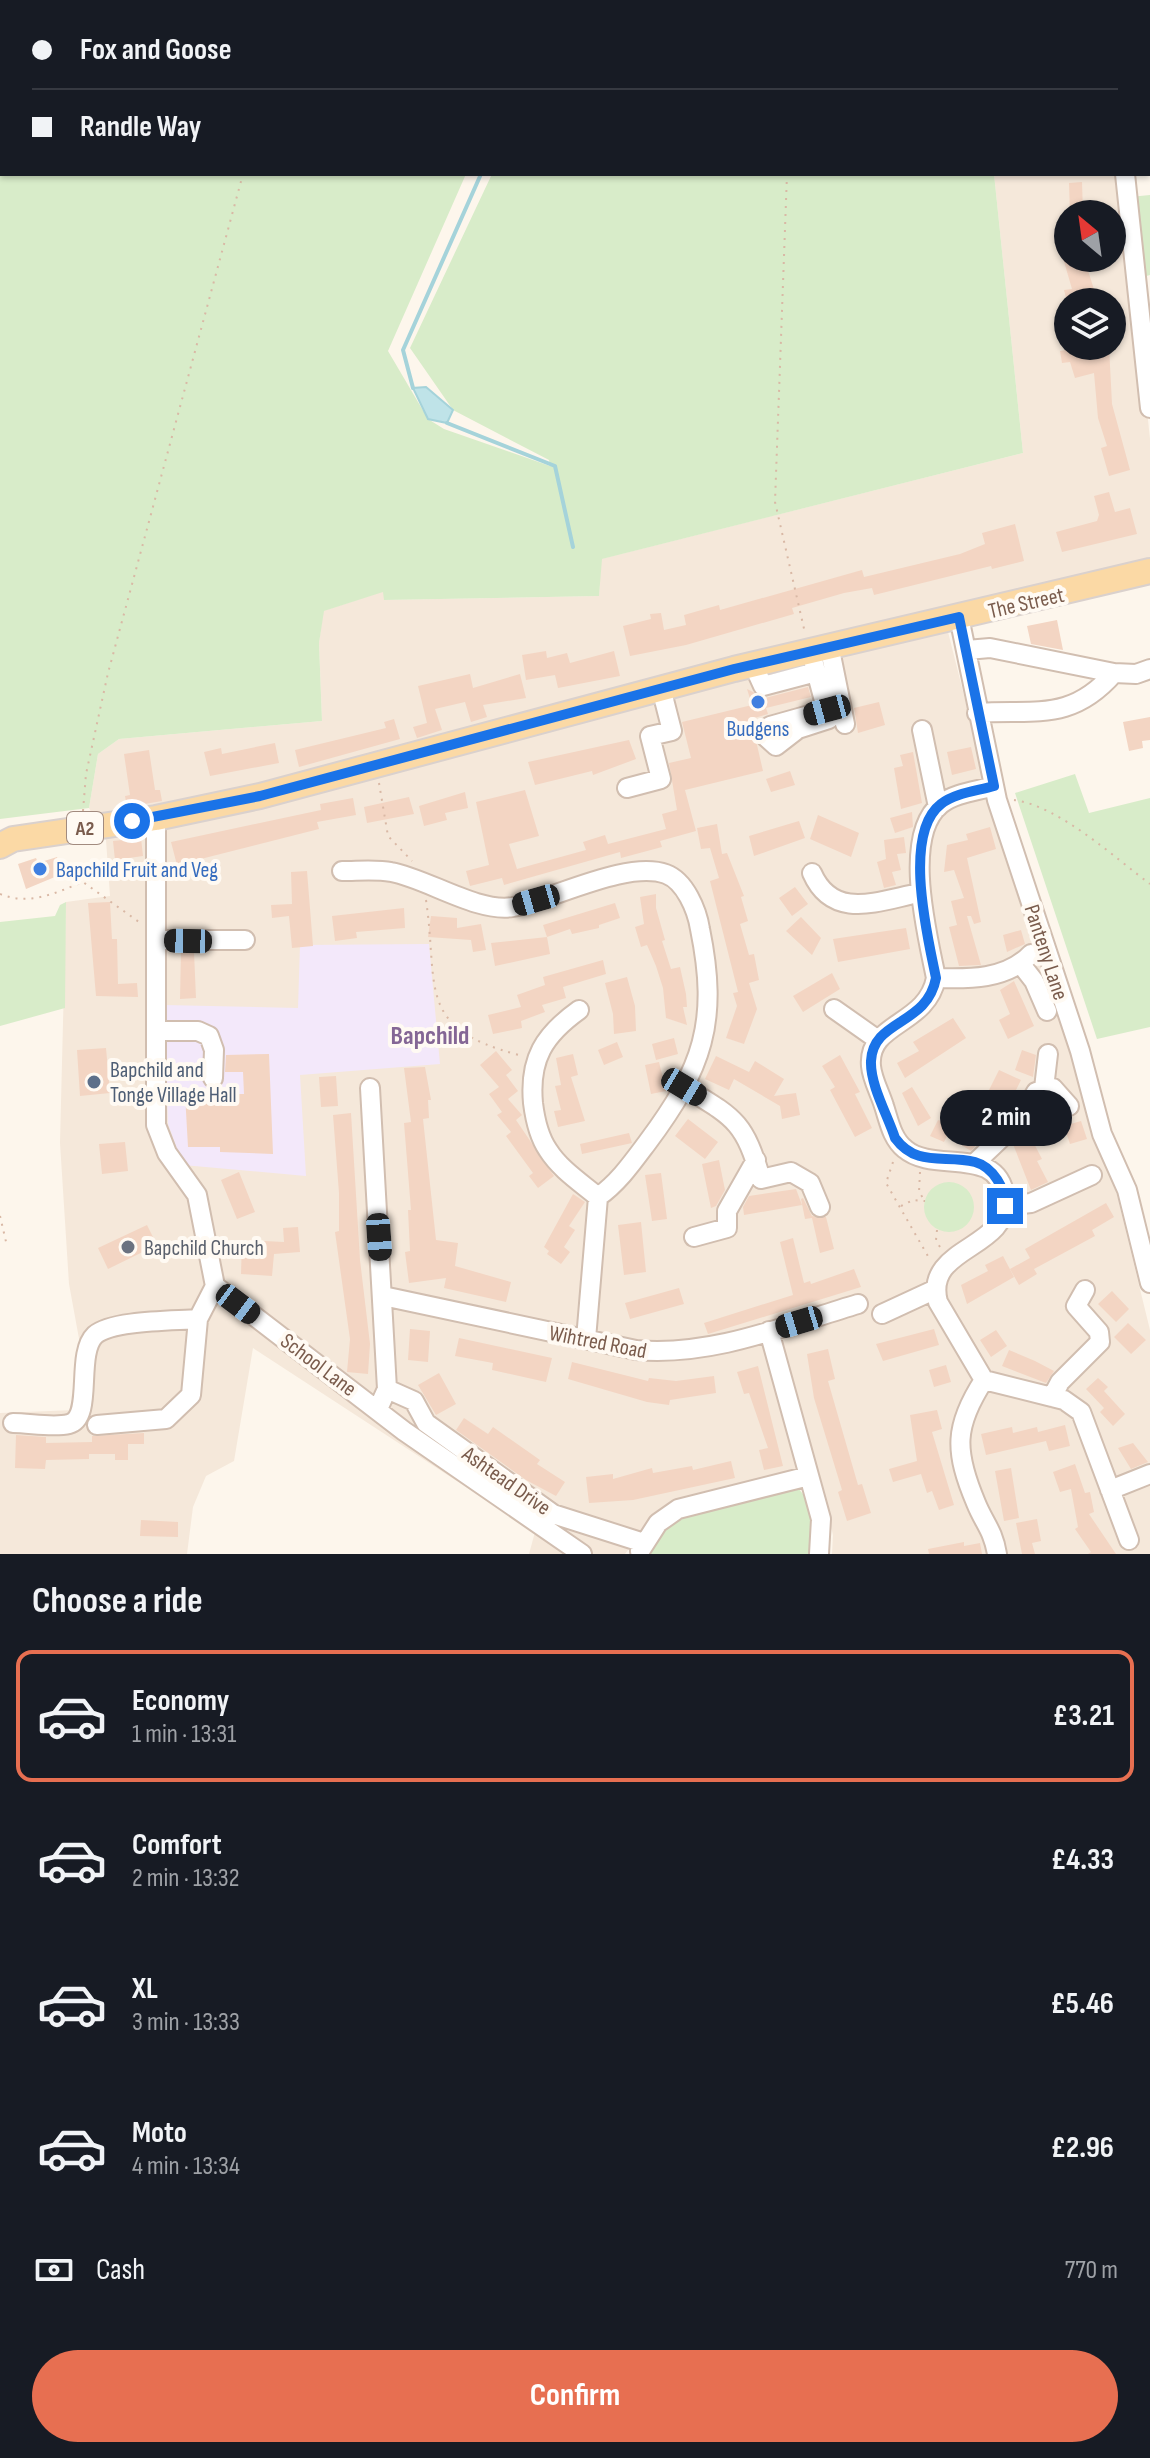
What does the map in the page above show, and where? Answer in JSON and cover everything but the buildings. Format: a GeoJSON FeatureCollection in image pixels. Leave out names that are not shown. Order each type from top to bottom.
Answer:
{"type":"FeatureCollection","features":[{"type":"Feature","properties":{"kind":"main road","name":"The Street"},"geometry":{"type":"LineString","coordinates":[[156,818],[369,768],[753,664],[819,655],[1150,571]]}},
{"type":"Feature","properties":{"kind":"main road","name":"A2"},"geometry":{"type":"LineString","coordinates":[[4,840],[156,818]]}},
{"type":"Feature","properties":{"kind":"street"},"geometry":{"type":"LineString","coordinates":[[1125,176],[1150,408]]}},
{"type":"Feature","properties":{"kind":"street","name":"Panteny Lane"},"geometry":{"type":"LineString","coordinates":[[959,617],[995,793],[1080,1051],[1102,1134],[1127,1190],[1150,1283]]}},
{"type":"Feature","properties":{"kind":"street"},"geometry":{"type":"LineString","coordinates":[[967,650],[990,648],[1114,673],[1136,674],[1150,669]]}},
{"type":"Feature","properties":{"kind":"street"},"geometry":{"type":"LineString","coordinates":[[819,655],[827,710]]}},
{"type":"Feature","properties":{"kind":"street"},"geometry":{"type":"LineString","coordinates":[[819,655],[845,724]]}},
{"type":"Feature","properties":{"kind":"street"},"geometry":{"type":"LineString","coordinates":[[977,713],[1069,708],[1086,700],[1114,673]]}},
{"type":"Feature","properties":{"kind":"street"},"geometry":{"type":"LineString","coordinates":[[627,788],[661,779],[650,736],[672,731],[661,688]]}},
{"type":"Feature","properties":{"kind":"street"},"geometry":{"type":"LineString","coordinates":[[922,730],[938,807]]}},
{"type":"Feature","properties":{"kind":"street"},"geometry":{"type":"LineString","coordinates":[[995,793],[955,796],[938,807],[924,838],[919,893],[936,978],[928,1003],[878,1040],[871,1059],[872,1074],[895,1138],[902,1148],[925,1159],[976,1162],[998,1181],[1005,1206],[998,1226],[945,1265],[936,1289],[942,1311],[984,1380],[1071,1402],[1081,1412],[1129,1540]]}},
{"type":"Feature","properties":{"kind":"street"},"geometry":{"type":"LineString","coordinates":[[97,1425],[166,1419],[191,1395],[198,1319],[215,1286],[197,1195],[167,1153],[156,1125],[156,818]]}},
{"type":"Feature","properties":{"kind":"street"},"geometry":{"type":"LineString","coordinates":[[342,871],[392,872],[460,898],[510,908],[642,870],[668,874],[686,893],[698,918],[710,975],[706,1026],[684,1087],[626,1171],[598,1197],[586,1339]]}},
{"type":"Feature","properties":{"kind":"street"},"geometry":{"type":"LineString","coordinates":[[812,873],[825,895],[837,903],[852,904],[919,893]]}},
{"type":"Feature","properties":{"kind":"street"},"geometry":{"type":"LineString","coordinates":[[156,940],[245,940]]}},
{"type":"Feature","properties":{"kind":"street"},"geometry":{"type":"LineString","coordinates":[[936,978],[980,979],[1026,958],[1047,1011]]}},
{"type":"Feature","properties":{"kind":"street"},"geometry":{"type":"LineString","coordinates":[[834,1009],[878,1040]]}},
{"type":"Feature","properties":{"kind":"street"},"geometry":{"type":"LineString","coordinates":[[579,1010],[549,1034],[535,1056],[531,1082],[535,1120],[546,1148],[561,1167],[598,1197]]}},
{"type":"Feature","properties":{"kind":"street"},"geometry":{"type":"LineString","coordinates":[[156,1031],[198,1031],[209,1036],[214,1050],[213,1078]]}},
{"type":"Feature","properties":{"kind":"street"},"geometry":{"type":"LineString","coordinates":[[976,1162],[1019,1121],[1029,1100],[1044,1088],[1048,1054]]}},
{"type":"Feature","properties":{"kind":"street"},"geometry":{"type":"LineString","coordinates":[[684,1087],[733,1121],[749,1137],[761,1179],[791,1172],[810,1183],[820,1207]]}},
{"type":"Feature","properties":{"kind":"street"},"geometry":{"type":"LineString","coordinates":[[370,1088],[387,1389],[378,1409]]}},
{"type":"Feature","properties":{"kind":"street"},"geometry":{"type":"LineString","coordinates":[[1044,1088],[1060,1092],[1069,1106]]}},
{"type":"Feature","properties":{"kind":"street"},"geometry":{"type":"LineString","coordinates":[[694,1237],[727,1228],[727,1211],[756,1160]]}},
{"type":"Feature","properties":{"kind":"street"},"geometry":{"type":"LineString","coordinates":[[1005,1206],[1031,1203],[1092,1175]]}},
{"type":"Feature","properties":{"kind":"street","name":"School Lane"},"geometry":{"type":"LineString","coordinates":[[215,1286],[556,1546],[582,1554]]}},
{"type":"Feature","properties":{"kind":"street"},"geometry":{"type":"LineString","coordinates":[[882,1314],[936,1289]]}},
{"type":"Feature","properties":{"kind":"street"},"geometry":{"type":"LineString","coordinates":[[1052,1397],[1066,1374],[1100,1342],[1099,1332],[1076,1306],[1078,1296],[1085,1290]]}},
{"type":"Feature","properties":{"kind":"street","name":"Wihtred Road"},"geometry":{"type":"LineString","coordinates":[[383,1296],[665,1353],[693,1350],[769,1331],[858,1304]]}},
{"type":"Feature","properties":{"kind":"street"},"geometry":{"type":"LineString","coordinates":[[13,1423],[68,1424],[77,1420],[82,1410],[85,1353],[96,1335],[114,1327],[198,1319]]}},
{"type":"Feature","properties":{"kind":"street"},"geometry":{"type":"LineString","coordinates":[[769,1331],[821,1519],[819,1554]]}},
{"type":"Feature","properties":{"kind":"street"},"geometry":{"type":"LineString","coordinates":[[984,1380],[967,1406],[959,1429],[976,1505],[991,1529],[997,1554]]}},
{"type":"Feature","properties":{"kind":"street","name":"Ashtead Drive"},"geometry":{"type":"LineString","coordinates":[[387,1389],[414,1401],[426,1423],[553,1514],[641,1549]]}},
{"type":"Feature","properties":{"kind":"street"},"geometry":{"type":"LineString","coordinates":[[1111,1493],[1150,1474]]}},
{"type":"Feature","properties":{"kind":"street"},"geometry":{"type":"LineString","coordinates":[[641,1549],[658,1523],[678,1509],[809,1476]]}},
{"type":"Feature","properties":{"kind":"path"},"geometry":{"type":"LineString","coordinates":[[85,828],[82,799],[108,673],[242,176]]}},
{"type":"Feature","properties":{"kind":"path"},"geometry":{"type":"LineString","coordinates":[[787,176],[775,502],[819,655]]}},
{"type":"Feature","properties":{"kind":"path"},"geometry":{"type":"LineString","coordinates":[[369,768],[382,792],[388,836],[417,867],[415,881],[426,897],[428,941],[439,1008],[456,1029],[479,1044],[535,1056]]}},
{"type":"Feature","properties":{"kind":"path"},"geometry":{"type":"LineString","coordinates":[[995,793],[1050,813],[1150,884]]}},
{"type":"Feature","properties":{"kind":"path"},"geometry":{"type":"LineString","coordinates":[[0,894],[13,899],[37,900],[83,882],[130,912],[156,940]]}},
{"type":"Feature","properties":{"kind":"path"},"geometry":{"type":"LineString","coordinates":[[902,1148],[886,1178],[923,1252],[945,1265]]}},
{"type":"Feature","properties":{"kind":"path"},"geometry":{"type":"LineString","coordinates":[[900,1206],[913,1200],[925,1201],[918,1187],[925,1159]]}},
{"type":"Feature","properties":{"kind":"path"},"geometry":{"type":"LineString","coordinates":[[0,1216],[7,1246]]}},
{"type":"Feature","properties":{"kind":"path"},"geometry":{"type":"LineString","coordinates":[[937,1230],[936,1240],[945,1265]]}},
{"type":"Feature","properties":{"kind":"shaded area"},"geometry":{"type":"Polygon","coordinates":[[[994,176],[1116,176],[1120,200],[1054,200],[1054,272],[1126,272],[1126,246],[1150,439],[1150,559],[942,608],[1005,858],[1117,1195],[1150,1330],[1150,1554],[832,1554],[833,1535],[817,1469],[657,1511],[625,1554],[529,1554],[535,1532],[253,1348],[234,1461],[206,1476],[193,1507],[187,1554],[0,1554],[0,1413],[75,1410],[82,1355],[69,1284],[60,1143],[66,902],[110,896],[106,840],[89,808],[98,754],[119,739],[322,721],[319,643],[323,611],[384,591],[384,600],[599,596],[601,559],[1023,453],[994,176]]]}},
{"type":"Feature","properties":{"kind":"shaded area"},"geometry":{"type":"Polygon","coordinates":[[[429,944],[440,1064],[300,1075],[306,1176],[183,1165],[168,1124],[164,1005],[298,1008],[300,945],[429,944]]]}},
{"type":"Feature","properties":{"kind":"green space"},"geometry":{"type":"Polygon","coordinates":[[[0,176],[465,176],[388,351],[428,419],[444,429],[550,466],[549,460],[453,410],[410,348],[491,176],[994,176],[1023,453],[602,559],[599,596],[384,600],[383,592],[324,611],[319,643],[322,721],[119,739],[98,754],[89,808],[0,819],[0,176]]]}},
{"type":"Feature","properties":{"kind":"green space"},"geometry":{"type":"Polygon","coordinates":[[[1150,195],[1150,275],[1143,277],[1130,197],[1150,195]]]}},
{"type":"Feature","properties":{"kind":"green space"},"geometry":{"type":"Polygon","coordinates":[[[1075,774],[1089,813],[1150,798],[1150,1027],[1097,1039],[1015,793],[1075,774]]]}},
{"type":"Feature","properties":{"kind":"green space"},"geometry":{"type":"Polygon","coordinates":[[[66,902],[65,1008],[0,1026],[0,922],[55,916],[60,905],[66,902]]]}},
{"type":"Feature","properties":{"kind":"green space"},"geometry":{"type":"Polygon","coordinates":[[[949,1182],[967,1189],[974,1207],[967,1225],[949,1232],[931,1225],[924,1207],[931,1189],[949,1182]]]}},
{"type":"Feature","properties":{"kind":"green space"},"geometry":{"type":"Polygon","coordinates":[[[798,1488],[809,1504],[814,1519],[811,1554],[645,1554],[663,1527],[681,1514],[798,1488]]]}},
{"type":"Feature","properties":{"kind":"water"},"geometry":{"type":"Polygon","coordinates":[[[426,387],[453,410],[447,423],[428,419],[413,388],[426,387]]]}},
{"type":"Feature","properties":{"kind":"waterway"},"geometry":{"type":"LineString","coordinates":[[413,388],[403,350],[480,176]]}},
{"type":"Feature","properties":{"kind":"waterway"},"geometry":{"type":"LineString","coordinates":[[447,423],[555,466],[573,547]]}},
{"type":"Feature","properties":{"kind":"place","name":"Budgens"},"geometry":{"type":"Point","coordinates":[758,702]}},
{"type":"Feature","properties":{"kind":"place","name":"Bapchild Fruit and Veg"},"geometry":{"type":"Point","coordinates":[40,869]}},
{"type":"Feature","properties":{"kind":"place","name":"Bapchild and Tonge Village Hall"},"geometry":{"type":"Point","coordinates":[94,1082]}},
{"type":"Feature","properties":{"kind":"place","name":"Bapchild Church"},"geometry":{"type":"Point","coordinates":[128,1247]}},
{"type":"Feature","properties":{"kind":"district","name":"Bapchild"},"geometry":{"type":"Point","coordinates":[430,1035]}},
{"type":"Feature","properties":{"kind":"route"},"geometry":{"type":"LineString","coordinates":[[132,821],[260,796],[734,669],[959,617],[994,786],[943,802],[928,822],[919,893],[936,978],[935,987],[928,1003],[920,1011],[880,1037],[871,1065],[895,1138],[902,1148],[925,1159],[976,1162],[985,1167],[998,1181],[1005,1206]]}}]}
